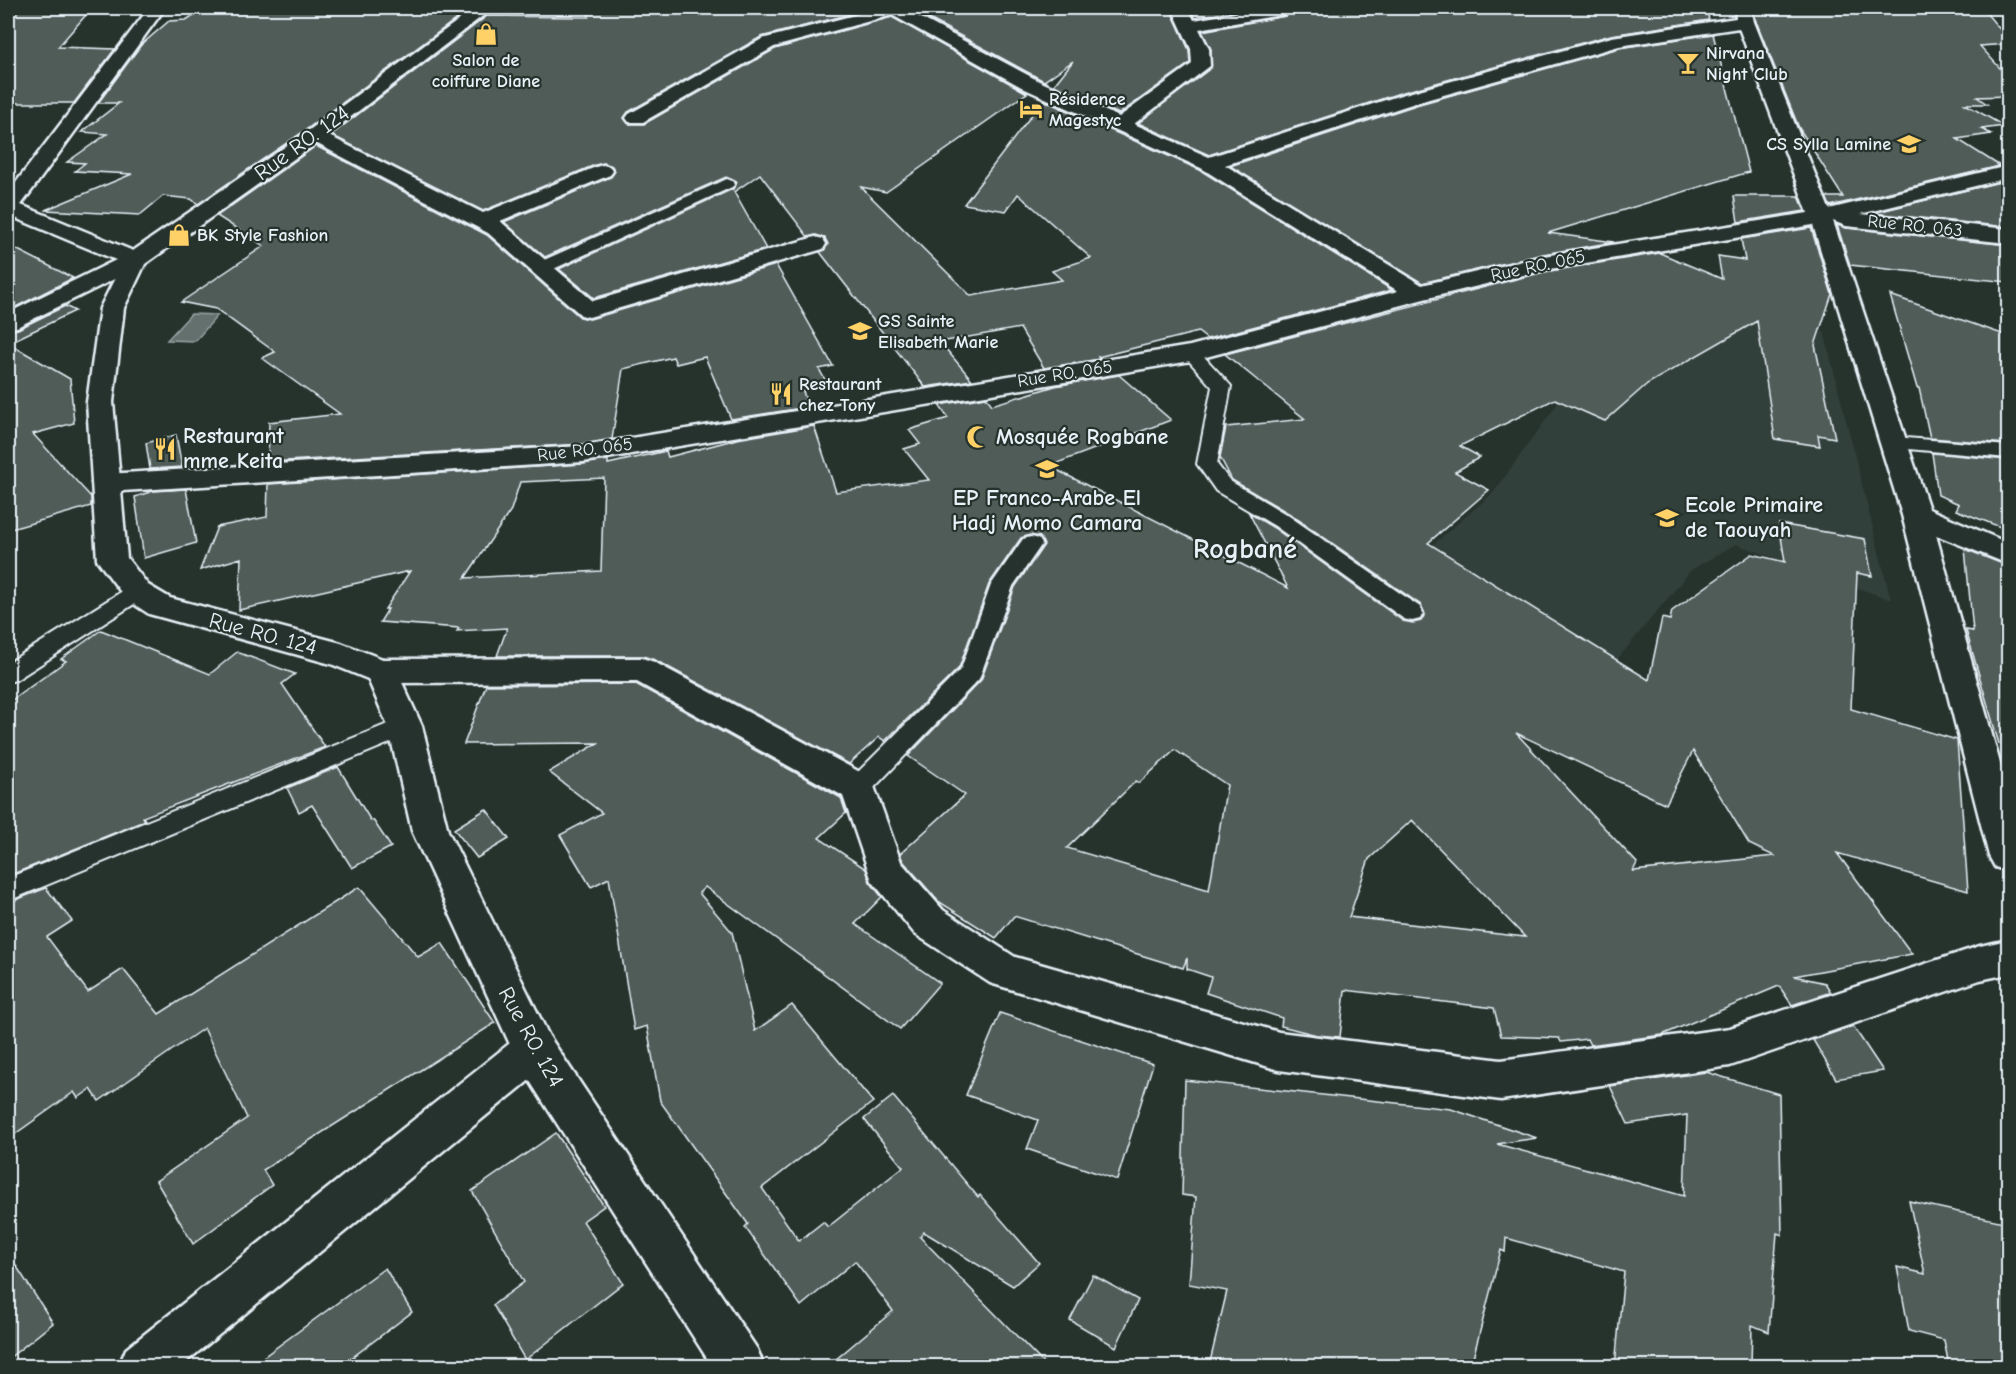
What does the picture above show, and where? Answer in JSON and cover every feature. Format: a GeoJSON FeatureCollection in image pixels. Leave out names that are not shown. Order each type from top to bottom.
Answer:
{"type":"FeatureCollection","features":[{"type":"Feature","properties":{"kind":"street"},"geometry":{"type":"LineString","coordinates":[[135,261],[8,207],[157,8]]}},
{"type":"Feature","properties":{"kind":"street","name":"Rue RO. 124"},"geometry":{"type":"LineString","coordinates":[[485,8],[315,135],[135,261],[112,308],[100,402],[112,560],[137,592],[160,606],[341,655],[381,671],[405,726],[430,831],[534,1050],[740,1366]]}},
{"type":"Feature","properties":{"kind":"street"},"geometry":{"type":"LineString","coordinates":[[636,118],[768,43],[894,8],[1032,85],[1208,164],[1418,293]]}},
{"type":"Feature","properties":{"kind":"street"},"geometry":{"type":"LineString","coordinates":[[1120,125],[1201,66],[1200,49],[1180,8]]}},
{"type":"Feature","properties":{"kind":"street"},"geometry":{"type":"LineString","coordinates":[[1189,26],[1280,10]]}},
{"type":"Feature","properties":{"kind":"street"},"geometry":{"type":"LineString","coordinates":[[1208,164],[1408,99],[1618,41],[1744,15],[1821,217],[1916,515],[2008,856]]}},
{"type":"Feature","properties":{"kind":"street"},"geometry":{"type":"LineString","coordinates":[[315,135],[496,228],[590,310],[815,244]]}},
{"type":"Feature","properties":{"kind":"street"},"geometry":{"type":"LineString","coordinates":[[481,221],[603,171]]}},
{"type":"Feature","properties":{"kind":"street","name":"Rue RO. 065"},"geometry":{"type":"LineString","coordinates":[[106,483],[583,454],[1191,353],[1418,293],[1544,263],[1821,217],[2008,172]]}},
{"type":"Feature","properties":{"kind":"street","name":"Rue RO. 063"},"geometry":{"type":"LineString","coordinates":[[1821,217],[2008,236]]}},
{"type":"Feature","properties":{"kind":"street"},"geometry":{"type":"LineString","coordinates":[[8,322],[135,261]]}},
{"type":"Feature","properties":{"kind":"street"},"geometry":{"type":"LineString","coordinates":[[1916,515],[2008,554]]}},
{"type":"Feature","properties":{"kind":"street"},"geometry":{"type":"LineString","coordinates":[[381,671],[642,670],[858,788],[885,870],[929,922],[1004,971],[1279,1051],[1501,1080],[1730,1047],[1980,963],[2008,957]]}},
{"type":"Feature","properties":{"kind":"street"},"geometry":{"type":"LineString","coordinates":[[143,1366],[534,1050]]}},
{"type":"Feature","properties":{"kind":"lane"},"geometry":{"type":"LineString","coordinates":[[541,268],[727,184]]}},
{"type":"Feature","properties":{"kind":"lane"},"geometry":{"type":"LineString","coordinates":[[1191,353],[1222,386],[1207,464],[1223,486],[1282,521],[1412,613]]}},
{"type":"Feature","properties":{"kind":"lane"},"geometry":{"type":"LineString","coordinates":[[1893,443],[2008,452]]}},
{"type":"Feature","properties":{"kind":"lane"},"geometry":{"type":"LineString","coordinates":[[858,788],[971,673],[1002,585],[1031,544]]}},
{"type":"Feature","properties":{"kind":"lane"},"geometry":{"type":"LineString","coordinates":[[8,674],[137,592]]}},
{"type":"Feature","properties":{"kind":"lane"},"geometry":{"type":"LineString","coordinates":[[8,890],[405,726]]}},
{"type":"Feature","properties":{"kind":"shaded area","name":"Ecole Primaire de Taouyah"},"geometry":{"type":"Polygon","coordinates":[[[1708,302],[1824,332],[1891,600],[1736,544],[1691,570],[1578,707],[1387,584],[1493,493],[1584,367],[1708,302]]]}},
{"type":"Feature","properties":{"kind":"shaded area"},"geometry":{"type":"Polygon","coordinates":[[[191,314],[218,315],[195,341],[167,340],[191,314]]]}},
{"type":"Feature","properties":{"kind":"building"},"geometry":{"type":"Polygon","coordinates":[[[21,8],[92,8],[58,47],[115,49],[74,103],[8,103],[8,21],[21,8]]]}},
{"type":"Feature","properties":{"kind":"building"},"geometry":{"type":"Polygon","coordinates":[[[206,8],[372,8],[463,14],[307,129],[198,204],[191,199],[163,196],[140,215],[45,210],[132,174],[75,171],[85,163],[67,162],[107,134],[82,132],[119,103],[98,103],[141,45],[169,21],[186,20],[206,8]]]}},
{"type":"Feature","properties":{"kind":"building"},"geometry":{"type":"Polygon","coordinates":[[[588,8],[875,8],[761,37],[628,112],[624,118],[629,124],[644,124],[775,49],[892,17],[1027,93],[886,192],[861,187],[971,296],[1062,280],[1052,271],[1091,258],[1018,194],[1006,211],[964,204],[1043,100],[1200,170],[1392,290],[1207,339],[1198,332],[1098,357],[1100,359],[1044,368],[1020,328],[940,342],[972,380],[925,387],[820,252],[828,245],[825,238],[816,235],[808,237],[760,174],[734,192],[766,249],[594,298],[559,269],[733,189],[737,182],[726,177],[545,257],[504,222],[611,177],[615,171],[612,166],[604,163],[595,165],[483,211],[331,135],[487,16],[589,17],[588,8]]]}},
{"type":"Feature","properties":{"kind":"building"},"geometry":{"type":"Polygon","coordinates":[[[909,8],[1170,8],[1189,50],[1190,63],[1119,114],[1054,85],[1073,61],[1044,81],[909,8]]]}},
{"type":"Feature","properties":{"kind":"building"},"geometry":{"type":"Polygon","coordinates":[[[1190,8],[1254,8],[1195,18],[1190,8]]]}},
{"type":"Feature","properties":{"kind":"building"},"geometry":{"type":"Polygon","coordinates":[[[1289,8],[1706,8],[1709,20],[1611,35],[1400,93],[1209,155],[1138,123],[1211,68],[1211,49],[1202,31],[1286,16],[1290,11],[1289,8]]]}},
{"type":"Feature","properties":{"kind":"building"},"geometry":{"type":"Polygon","coordinates":[[[1753,8],[1982,8],[2008,39],[2008,44],[1980,46],[2008,77],[2008,96],[1977,97],[1987,104],[1965,104],[2004,126],[1982,129],[1991,134],[1957,139],[2000,166],[1830,206],[1826,197],[1843,197],[1799,128],[1756,21],[1753,8]]]}},
{"type":"Feature","properties":{"kind":"building"},"geometry":{"type":"Polygon","coordinates":[[[1713,34],[1749,172],[1548,233],[1614,242],[1543,254],[1422,283],[1230,166],[1416,105],[1619,48],[1713,34]]]}},
{"type":"Feature","properties":{"kind":"building"},"geometry":{"type":"Polygon","coordinates":[[[316,146],[487,235],[580,317],[590,319],[776,265],[833,366],[819,369],[828,385],[803,391],[808,407],[731,419],[705,357],[676,364],[673,357],[623,369],[612,439],[583,444],[268,462],[269,422],[340,414],[262,358],[275,352],[216,309],[181,302],[264,246],[217,216],[316,146]]]}},
{"type":"Feature","properties":{"kind":"building"},"geometry":{"type":"Polygon","coordinates":[[[2008,180],[2008,227],[1873,213],[2008,180]]]}},
{"type":"Feature","properties":{"kind":"building"},"geometry":{"type":"Polygon","coordinates":[[[1734,196],[1799,196],[1805,211],[1738,222],[1734,196]]]}},
{"type":"Feature","properties":{"kind":"building"},"geometry":{"type":"Polygon","coordinates":[[[1837,225],[1846,228],[2008,245],[2008,282],[1850,265],[1837,225]]]}},
{"type":"Feature","properties":{"kind":"building"},"geometry":{"type":"Polygon","coordinates":[[[1811,228],[1832,294],[1815,345],[1835,438],[1818,435],[1820,446],[1775,439],[1757,321],[1647,384],[1605,421],[1555,399],[1460,446],[1480,457],[1455,472],[1489,490],[1428,543],[1649,680],[1662,618],[1670,620],[1672,611],[1752,554],[1785,562],[1779,524],[1865,539],[1872,576],[1857,573],[1851,709],[1957,740],[1968,891],[1837,853],[1912,954],[1794,976],[1825,983],[1831,992],[1792,1005],[1779,986],[1662,1035],[1590,1045],[1587,1039],[1561,1042],[1559,1038],[1501,1036],[1494,1008],[1345,990],[1340,1037],[1317,1035],[1281,1026],[1282,1018],[1206,993],[1211,977],[1187,969],[1187,958],[1183,968],[1014,916],[996,938],[938,901],[903,861],[900,854],[965,795],[908,756],[981,680],[1015,587],[1044,545],[1040,537],[1030,535],[1021,538],[989,584],[959,668],[885,741],[879,737],[849,764],[655,660],[643,656],[497,656],[507,628],[457,631],[459,628],[380,622],[388,609],[385,609],[410,571],[239,610],[241,558],[200,570],[217,527],[267,517],[268,484],[583,464],[608,460],[608,464],[666,451],[668,457],[737,439],[814,426],[836,492],[929,480],[904,449],[920,444],[909,430],[948,418],[939,405],[986,397],[992,405],[1055,386],[1119,375],[1171,420],[1049,466],[1288,588],[1249,513],[1274,528],[1403,621],[1413,623],[1421,621],[1425,614],[1421,605],[1290,514],[1232,480],[1220,457],[1226,427],[1305,419],[1225,354],[1544,272],[1660,253],[1722,279],[1718,256],[1745,260],[1741,239],[1811,228]],[[604,478],[520,482],[511,510],[465,578],[601,571],[604,478]],[[1516,733],[1637,863],[1633,871],[1774,856],[1749,844],[1693,751],[1666,804],[1516,733]],[[1175,750],[1139,783],[1136,781],[1067,848],[1209,890],[1227,785],[1175,750]],[[1412,820],[1369,859],[1349,917],[1525,937],[1412,820]]]}},
{"type":"Feature","properties":{"kind":"building"},"geometry":{"type":"Polygon","coordinates":[[[8,245],[73,278],[8,311],[8,245]]]}},
{"type":"Feature","properties":{"kind":"building"},"geometry":{"type":"Polygon","coordinates":[[[1890,295],[2008,336],[2008,444],[1930,438],[1919,388],[1917,388],[1890,295]]]}},
{"type":"Feature","properties":{"kind":"building"},"geometry":{"type":"Polygon","coordinates":[[[65,306],[75,311],[8,343],[8,331],[18,329],[65,306]]]}},
{"type":"Feature","properties":{"kind":"building"},"geometry":{"type":"Polygon","coordinates":[[[8,343],[70,379],[74,423],[33,434],[91,497],[91,506],[8,530],[8,343]]]}},
{"type":"Feature","properties":{"kind":"building"},"geometry":{"type":"Polygon","coordinates":[[[176,435],[182,467],[150,469],[146,443],[176,435]]]}},
{"type":"Feature","properties":{"kind":"building"},"geometry":{"type":"Polygon","coordinates":[[[1932,453],[2008,460],[2008,530],[1956,510],[1959,504],[1938,495],[1932,453]]]}},
{"type":"Feature","properties":{"kind":"building"},"geometry":{"type":"Polygon","coordinates":[[[186,489],[196,543],[144,558],[135,497],[153,491],[186,489]]]}},
{"type":"Feature","properties":{"kind":"building"},"geometry":{"type":"Polygon","coordinates":[[[1965,549],[2008,566],[2008,743],[1999,744],[1966,630],[1973,631],[1965,549]]]}},
{"type":"Feature","properties":{"kind":"building"},"geometry":{"type":"Polygon","coordinates":[[[101,630],[210,674],[237,652],[295,674],[282,684],[325,747],[143,817],[145,820],[139,823],[8,876],[8,703],[66,661],[61,659],[101,630]]]}},
{"type":"Feature","properties":{"kind":"building"},"geometry":{"type":"Polygon","coordinates":[[[636,684],[841,798],[846,813],[819,838],[866,869],[870,882],[882,897],[855,924],[940,983],[900,1029],[705,887],[699,893],[732,932],[755,1031],[792,1005],[873,1102],[762,1188],[799,1241],[823,1222],[828,1227],[903,1167],[864,1119],[893,1096],[978,1197],[980,1195],[1039,1263],[1013,1286],[924,1232],[920,1237],[1046,1366],[828,1366],[893,1311],[855,1261],[801,1306],[745,1227],[748,1224],[660,1101],[647,1026],[634,1030],[609,878],[591,887],[560,835],[602,813],[549,772],[598,743],[464,744],[486,685],[636,684]]]}},
{"type":"Feature","properties":{"kind":"building"},"geometry":{"type":"Polygon","coordinates":[[[338,767],[371,821],[373,820],[391,847],[352,868],[312,805],[299,812],[287,788],[338,767]]]}},
{"type":"Feature","properties":{"kind":"building"},"geometry":{"type":"Polygon","coordinates":[[[486,809],[509,839],[477,858],[454,829],[486,809]]]}},
{"type":"Feature","properties":{"kind":"building"},"geometry":{"type":"Polygon","coordinates":[[[359,887],[418,957],[442,943],[495,1023],[263,1170],[272,1185],[193,1244],[156,1181],[247,1118],[204,1028],[99,1101],[91,1089],[78,1098],[74,1092],[8,1139],[8,903],[46,888],[72,921],[47,937],[88,992],[123,969],[159,1014],[359,887]]]}},
{"type":"Feature","properties":{"kind":"building"},"geometry":{"type":"Polygon","coordinates":[[[1000,1013],[1153,1064],[1117,1180],[1027,1149],[1038,1120],[966,1095],[1000,1013]]]}},
{"type":"Feature","properties":{"kind":"building"},"geometry":{"type":"Polygon","coordinates":[[[1853,1026],[1883,1071],[1836,1079],[1813,1040],[1853,1026]]]}},
{"type":"Feature","properties":{"kind":"building"},"geometry":{"type":"Polygon","coordinates":[[[1706,1072],[1779,1094],[1782,1235],[1777,1233],[1769,1332],[1752,1325],[1751,1366],[1615,1366],[1624,1272],[1506,1238],[1505,1252],[1501,1250],[1471,1366],[1209,1366],[1227,1291],[1189,1284],[1196,1197],[1182,1195],[1185,1080],[1451,1109],[1537,1138],[1497,1144],[1684,1196],[1687,1115],[1628,1124],[1610,1086],[1706,1072]]]}},
{"type":"Feature","properties":{"kind":"building"},"geometry":{"type":"Polygon","coordinates":[[[556,1133],[604,1206],[583,1221],[623,1283],[525,1360],[493,1305],[524,1282],[472,1191],[556,1133]]]}},
{"type":"Feature","properties":{"kind":"building"},"geometry":{"type":"Polygon","coordinates":[[[1909,1201],[2008,1223],[2008,1366],[1949,1366],[1944,1340],[1909,1331],[1897,1267],[1925,1274],[1909,1201]]]}},
{"type":"Feature","properties":{"kind":"building"},"geometry":{"type":"Polygon","coordinates":[[[8,1253],[53,1323],[8,1359],[8,1253]]]}},
{"type":"Feature","properties":{"kind":"building"},"geometry":{"type":"Polygon","coordinates":[[[385,1268],[412,1312],[341,1366],[251,1366],[385,1268]]]}},
{"type":"Feature","properties":{"kind":"building"},"geometry":{"type":"Polygon","coordinates":[[[1093,1275],[1138,1300],[1116,1347],[1070,1320],[1093,1275]]]}},
{"type":"Feature","properties":{"kind":"place","name":"Salon de coiffure Diane"},"geometry":{"type":"Point","coordinates":[486,34]}},
{"type":"Feature","properties":{"kind":"place","name":"Nirvana Night Club"},"geometry":{"type":"Point","coordinates":[1688,63]}},
{"type":"Feature","properties":{"kind":"place","name":"Résidence Magestyc"},"geometry":{"type":"Point","coordinates":[1031,109]}},
{"type":"Feature","properties":{"kind":"place","name":"CS Sylla Lamine"},"geometry":{"type":"Point","coordinates":[1909,144]}},
{"type":"Feature","properties":{"kind":"place","name":"BK Style Fashion"},"geometry":{"type":"Point","coordinates":[179,235]}},
{"type":"Feature","properties":{"kind":"place","name":"GS Sainte Elisabeth Marie"},"geometry":{"type":"Point","coordinates":[860,331]}},
{"type":"Feature","properties":{"kind":"place","name":"Restaurant chez Tony"},"geometry":{"type":"Point","coordinates":[781,394]}},
{"type":"Feature","properties":{"kind":"place","name":"Mosquée Rogbane"},"geometry":{"type":"Point","coordinates":[978,437]}},
{"type":"Feature","properties":{"kind":"place","name":"Restaurant mme Keita"},"geometry":{"type":"Point","coordinates":[165,449]}},
{"type":"Feature","properties":{"kind":"place","name":"EP Franco-Arabe El Hadj Momo Camara"},"geometry":{"type":"Point","coordinates":[1047,469]}},
{"type":"Feature","properties":{"kind":"place","name":"Ecole Primaire de Taouyah"},"geometry":{"type":"Point","coordinates":[1667,518]}},
{"type":"Feature","properties":{"kind":"district","name":"Rogbané"},"geometry":{"type":"Point","coordinates":[1245,549]}}]}
